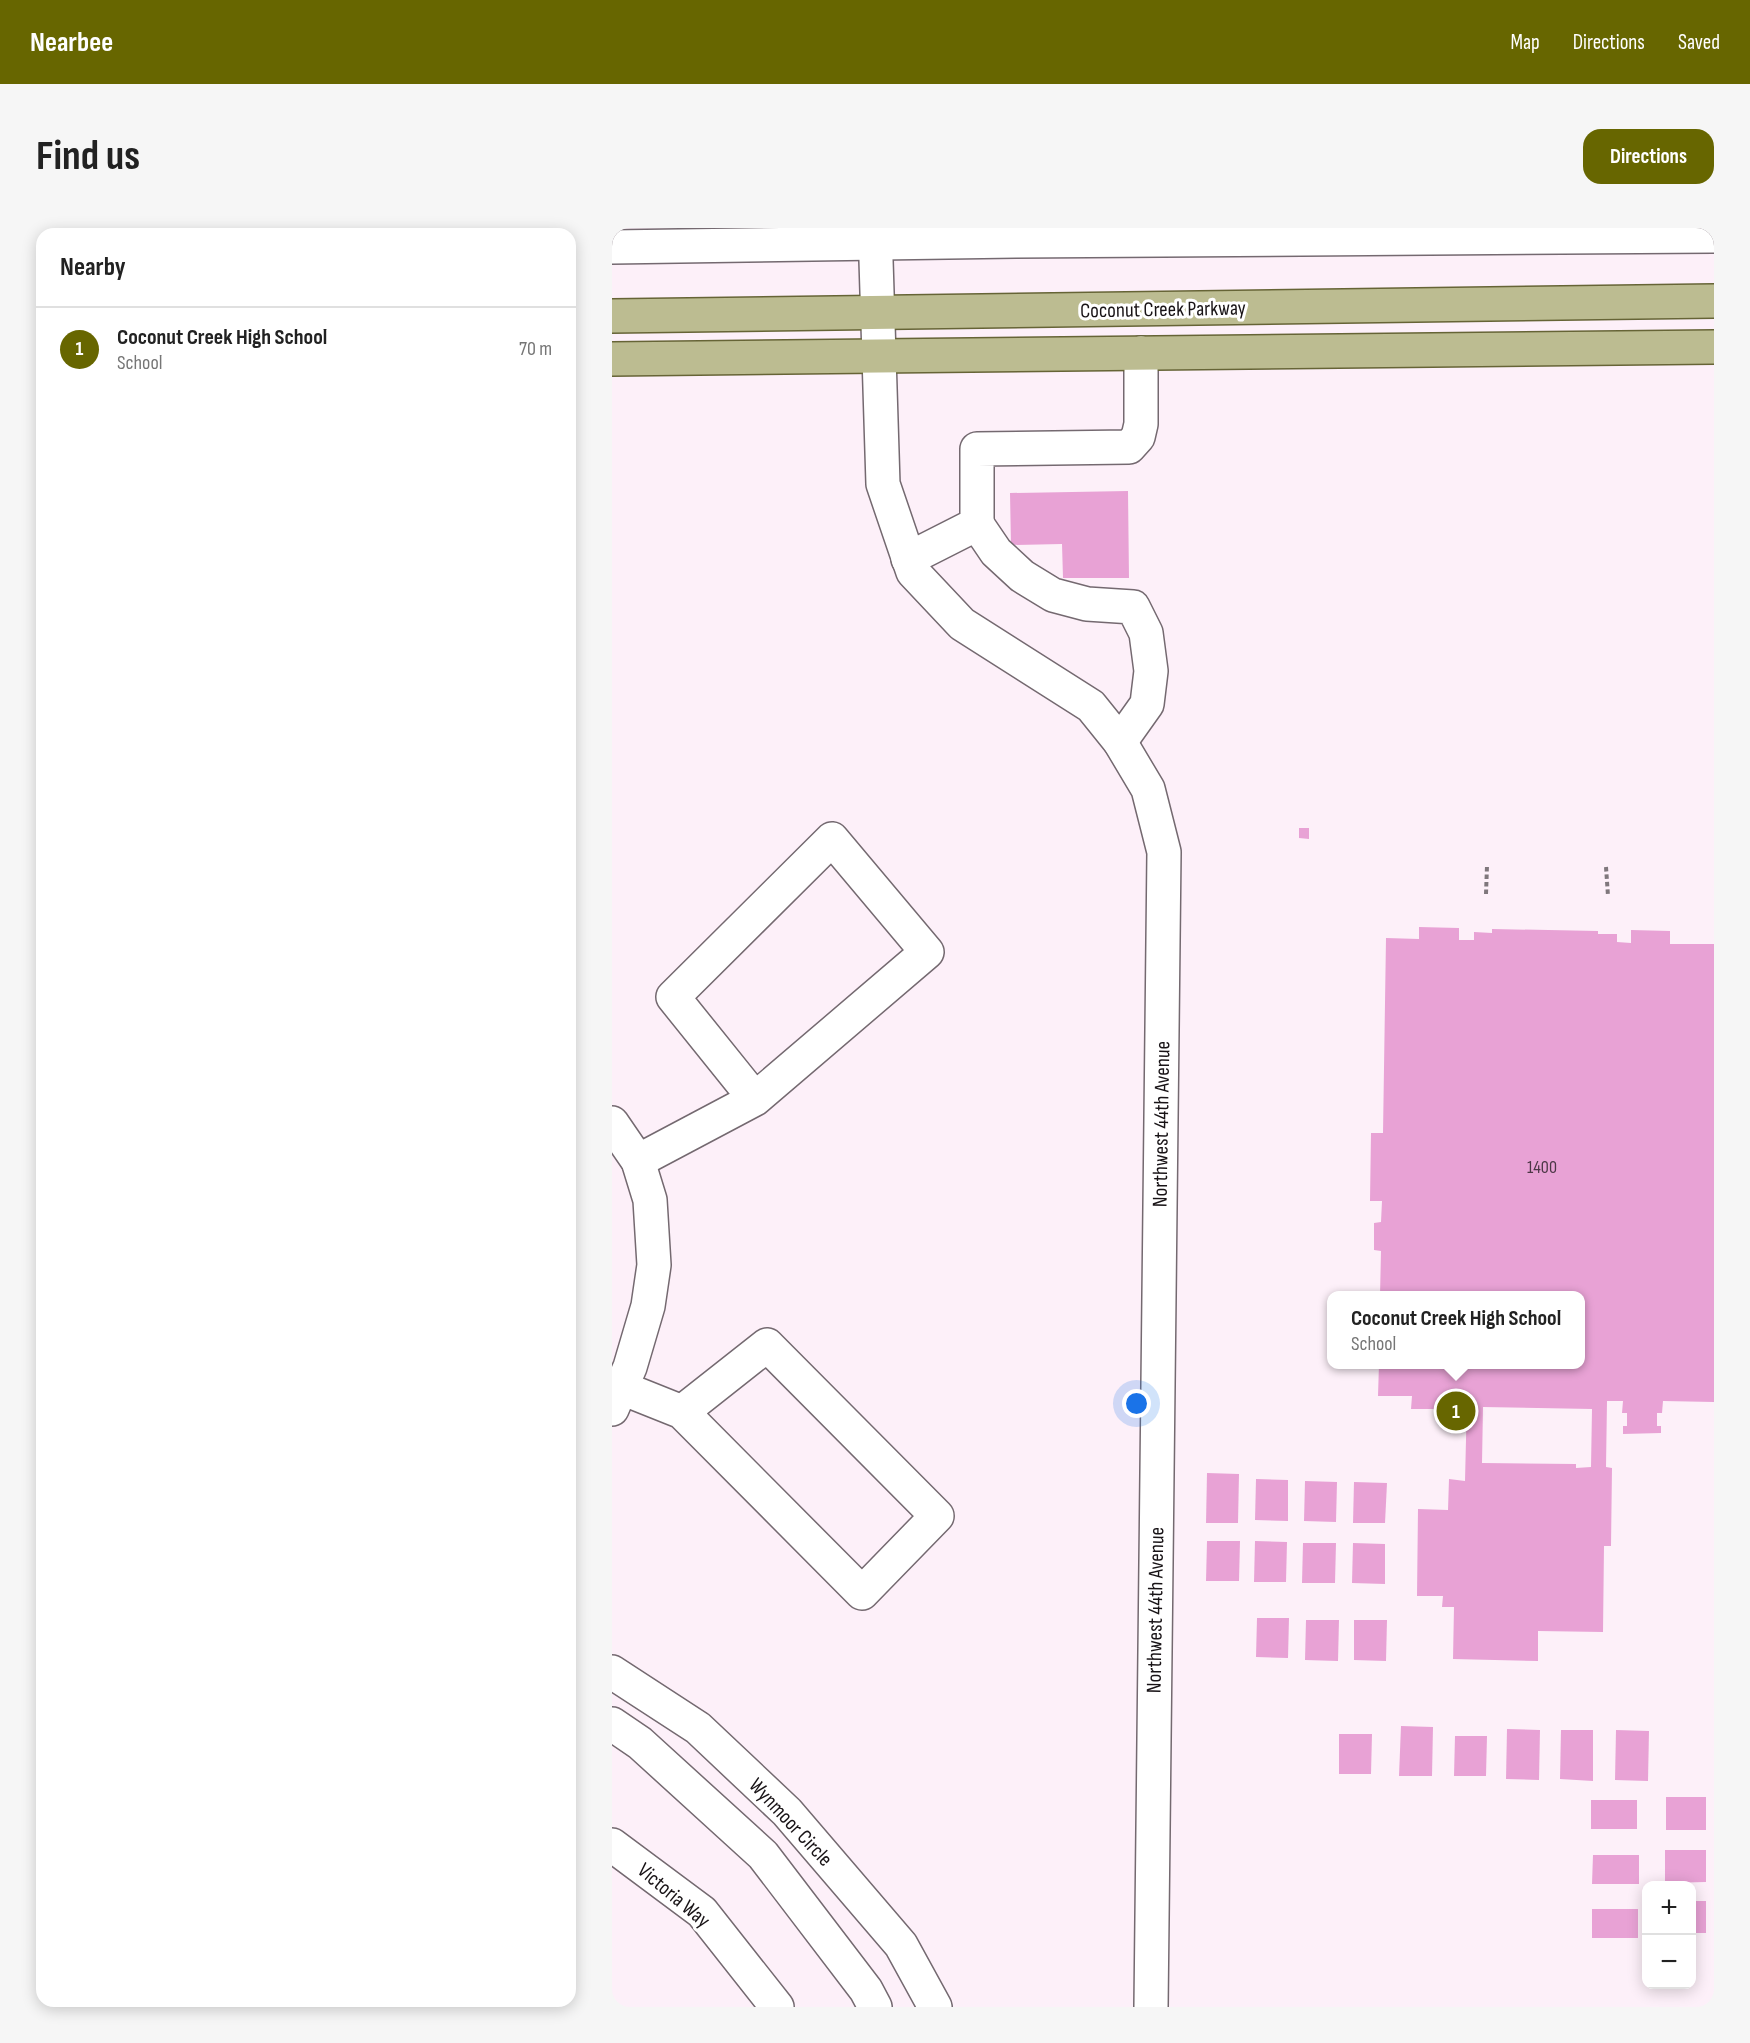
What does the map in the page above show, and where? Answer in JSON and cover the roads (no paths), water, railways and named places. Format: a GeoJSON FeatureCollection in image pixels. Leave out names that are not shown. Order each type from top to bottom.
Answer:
{"type":"FeatureCollection","features":[{"type":"Feature","properties":{"kind":"main road","name":"Coconut Creek Parkway"},"geometry":{"type":"LineString","coordinates":[[612,316],[1714,301]]}},
{"type":"Feature","properties":{"kind":"main road","name":"Coconut Creek Parkway"},"geometry":{"type":"LineString","coordinates":[[612,359],[1714,347]]}},
{"type":"Feature","properties":{"kind":"street"},"geometry":{"type":"LineString","coordinates":[[612,247],[875,235],[1714,236]]}},
{"type":"Feature","properties":{"kind":"street","name":"Northwest 44th Avenue"},"geometry":{"type":"LineString","coordinates":[[875,235],[883,484],[913,572],[962,624],[1091,706],[1120,742],[1148,789],[1164,852],[1151,2007]]}},
{"type":"Feature","properties":{"kind":"street"},"geometry":{"type":"LineString","coordinates":[[1120,742],[1147,704],[1151,671],[1146,633],[1133,607],[1087,604],[1053,595],[1022,576],[996,552],[977,524],[977,449],[1129,447],[1138,437],[1141,424],[1141,353]]}},
{"type":"Feature","properties":{"kind":"street"},"geometry":{"type":"LineString","coordinates":[[909,560],[977,524]]}},
{"type":"Feature","properties":{"kind":"street"},"geometry":{"type":"LineString","coordinates":[[638,1161],[755,1099],[927,952],[832,839],[673,997],[755,1099]]}},
{"type":"Feature","properties":{"kind":"street"},"geometry":{"type":"LineString","coordinates":[[612,1123],[638,1161],[650,1200],[654,1265],[648,1306],[615,1394],[682,1412],[862,1593],[937,1516],[767,1345],[682,1412]]}},
{"type":"Feature","properties":{"kind":"street","name":"Wynmoor Circle"},"geometry":{"type":"LineString","coordinates":[[612,1672],[698,1728],[787,1812],[900,1946],[935,2007]]}},
{"type":"Feature","properties":{"kind":"street","name":"Wynmoor Circle"},"geometry":{"type":"LineString","coordinates":[[612,1724],[640,1743],[763,1856],[866,1990],[875,2007]]}},
{"type":"Feature","properties":{"kind":"street","name":"Victoria Way"},"geometry":{"type":"LineString","coordinates":[[612,1845],[702,1912],[777,2007]]}},
{"type":"Feature","properties":{"kind":"place","name":"Coconut Creek High School"},"geometry":{"type":"Point","coordinates":[1456,1411]}}]}
